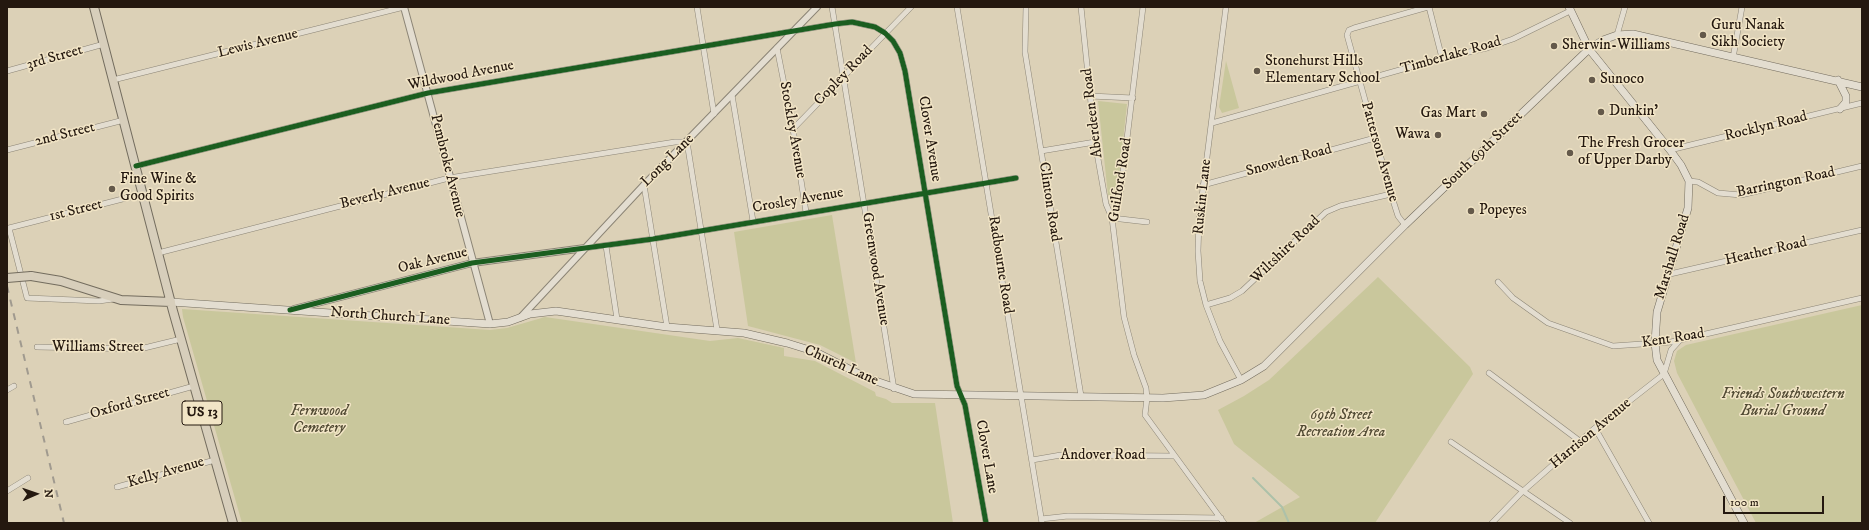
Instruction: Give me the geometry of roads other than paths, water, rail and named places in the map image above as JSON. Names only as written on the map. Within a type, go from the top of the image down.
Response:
[{"type":"main road","points":[[7,278],[31,276],[54,279],[116,298],[133,301],[171,302],[94,7]]},
{"type":"main road","name":"Marshall Road","points":[[1570,9],[1590,49],[1670,150],[1681,165],[1689,182],[1688,208],[1670,274],[1657,312],[1655,343],[1657,360],[1744,523]]},
{"type":"main road","name":"South 69th Street","points":[[1147,398],[1204,395],[1241,380],[1264,366],[1405,225],[1590,49],[1603,40],[1617,35],[1633,34],[1733,58],[1838,80],[1862,87]]},
{"type":"main road","points":[[1838,80],[1846,96],[1846,102],[1840,109]]},
{"type":"main road","name":"North Church Lane","points":[[171,302],[490,324]]},
{"type":"main road","name":"US 13","points":[[171,302],[233,523]]},
{"type":"main road","name":"Church Lane","points":[[490,324],[508,322],[539,312],[556,311],[667,327],[744,333],[816,352],[867,378],[894,389],[914,394],[1147,398]]},
{"type":"street","name":"Lewis Avenue","points":[[113,80],[404,7]]},
{"type":"street","name":"Pembroke Avenue","points":[[404,7],[428,93],[472,264],[490,324]]},
{"type":"street","points":[[696,7],[714,114]]},
{"type":"street","name":"Long Lane","points":[[520,317],[644,185],[688,142],[817,7]]},
{"type":"street","name":"Greenwood Avenue","points":[[832,7],[865,202],[894,389]]},
{"type":"street","name":"Copley Road","points":[[793,129],[911,7]]},
{"type":"street","name":"Radbourne Road","points":[[957,7],[1042,521]]},
{"type":"street","name":"Clinton Road","points":[[1026,7],[1026,52],[1081,396]]},
{"type":"street","name":"Aberdeen Road","points":[[1081,7],[1095,142],[1106,204],[1112,218]]},
{"type":"street","name":"Guilford Road","points":[[1143,7],[1120,196],[1112,218],[1124,317],[1134,355],[1146,388],[1147,398],[1145,415],[1224,523]]},
{"type":"street","name":"Ruskin Lane","points":[[1226,7],[1203,185],[1199,220],[1198,251],[1200,281],[1206,306],[1220,341],[1241,380]]},
{"type":"street","points":[[1428,7],[1442,58]]},
{"type":"street","name":"Patterson Avenue","points":[[1405,225],[1398,216],[1391,194],[1359,82],[1348,35],[1349,30],[1428,7]]},
{"type":"street","points":[[1617,35],[1625,7]]},
{"type":"street","points":[[1733,58],[1742,7]]},
{"type":"street","name":"Timberlake Road","points":[[1212,123],[1442,58],[1486,48],[1513,39],[1570,9]]},
{"type":"street","points":[[794,30],[835,24],[861,23],[875,27],[886,33]]},
{"type":"street","name":"Wildwood Avenue","points":[[136,166],[428,93],[794,30]]},
{"type":"street","name":"Clover Avenue","points":[[886,33],[900,53],[906,71],[957,386],[961,395]]},
{"type":"street","name":"3rd Street","points":[[7,71],[104,44]]},
{"type":"street","name":"Stockley Avenue","points":[[777,48],[793,129],[806,212]]},
{"type":"street","points":[[732,95],[753,221]]},
{"type":"street","points":[[1090,96],[1133,98]]},
{"type":"street","name":"Rocklyn Road","points":[[1670,150],[1862,103]]},
{"type":"street","name":"2nd Street","points":[[7,150],[124,120]]},
{"type":"street","name":"Snowden Road","points":[[1203,185],[1375,138]]},
{"type":"street","name":"Beverly Avenue","points":[[158,253],[449,178],[675,142],[688,142]]},
{"type":"street","points":[[688,142],[717,330]]},
{"type":"street","points":[[1041,151],[1095,142]]},
{"type":"street","name":"Barrington Road","points":[[1689,182],[1698,182],[1718,193],[1741,195],[1862,166]]},
{"type":"street","name":"Crosley Avenue","points":[[585,248],[653,239],[865,202],[1016,178]]},
{"type":"street","points":[[644,185],[667,327]]},
{"type":"street","name":"1st Street","points":[[116,298],[99,301],[27,298],[9,228],[142,194]]},
{"type":"street","name":"Wiltshire Road","points":[[1206,306],[1230,298],[1242,291],[1326,212],[1340,206],[1391,194]]},
{"type":"street","points":[[1112,218],[1147,222]]},
{"type":"street","name":"Heather Road","points":[[1670,274],[1862,230]]},
{"type":"street","points":[[606,246],[617,319]]},
{"type":"street","name":"Oak Avenue","points":[[290,310],[472,264],[585,248]]},
{"type":"street","name":"Kent Road","points":[[1498,282],[1514,298],[1548,323],[1613,346],[1681,340],[1862,298]]},
{"type":"street","name":"Williams Street","points":[[37,348],[140,349],[181,339]]},
{"type":"street","points":[[1664,374],[1671,350],[1681,340]]},
{"type":"street","points":[[1489,373],[1581,442]]},
{"type":"street","name":"Harrison Avenue","points":[[1492,523],[1522,492],[1581,442],[1595,428],[1664,374]]},
{"type":"street","points":[[7,390],[14,386]]},
{"type":"street","name":"Oxford Street","points":[[66,422],[194,386]]},
{"type":"street","name":"Clover Lane","points":[[961,395],[965,405],[986,523]]},
{"type":"street","points":[[1595,428],[1649,523]]},
{"type":"street","points":[[1451,442],[1522,492],[1570,523]]},
{"type":"street","name":"Andover Road","points":[[1032,460],[1062,455],[1174,456]]},
{"type":"street","name":"Kelly Avenue","points":[[117,487],[215,460]]},
{"type":"street","points":[[7,491],[28,478]]},
{"type":"street","points":[[1042,521],[1068,516],[1220,518]]},
{"type":"waterway","points":[[1253,478],[1282,507],[1289,523]]},
{"type":"railway","points":[[7,286],[64,523]]},
{"type":"place","name":"Guru Nanak Sikh Society","points":[[1703,35]]},
{"type":"place","name":"Sherwin-Williams","points":[[1554,46]]},
{"type":"place","name":"Stonehurst Hills Elementary School","points":[[1257,71]]},
{"type":"place","name":"Sunoco","points":[[1592,80]]},
{"type":"place","name":"Dunkin'","points":[[1601,112]]},
{"type":"place","name":"Gas Mart","points":[[1484,114]]},
{"type":"place","name":"Wawa","points":[[1438,135]]},
{"type":"place","name":"The Fresh Grocer of Upper Darby","points":[[1570,153]]},
{"type":"place","name":"Fine Wine & Good Spirits","points":[[112,189]]},
{"type":"place","name":"Popeyes","points":[[1471,211]]},
{"type":"park label","name":"Friends Southwestern Burial Ground","points":[[1783,404]]},
{"type":"park label","name":"Fernwood Cemetery","points":[[319,420]]},
{"type":"park label","name":"69th Street Recreation Area","points":[[1341,424]]}]
